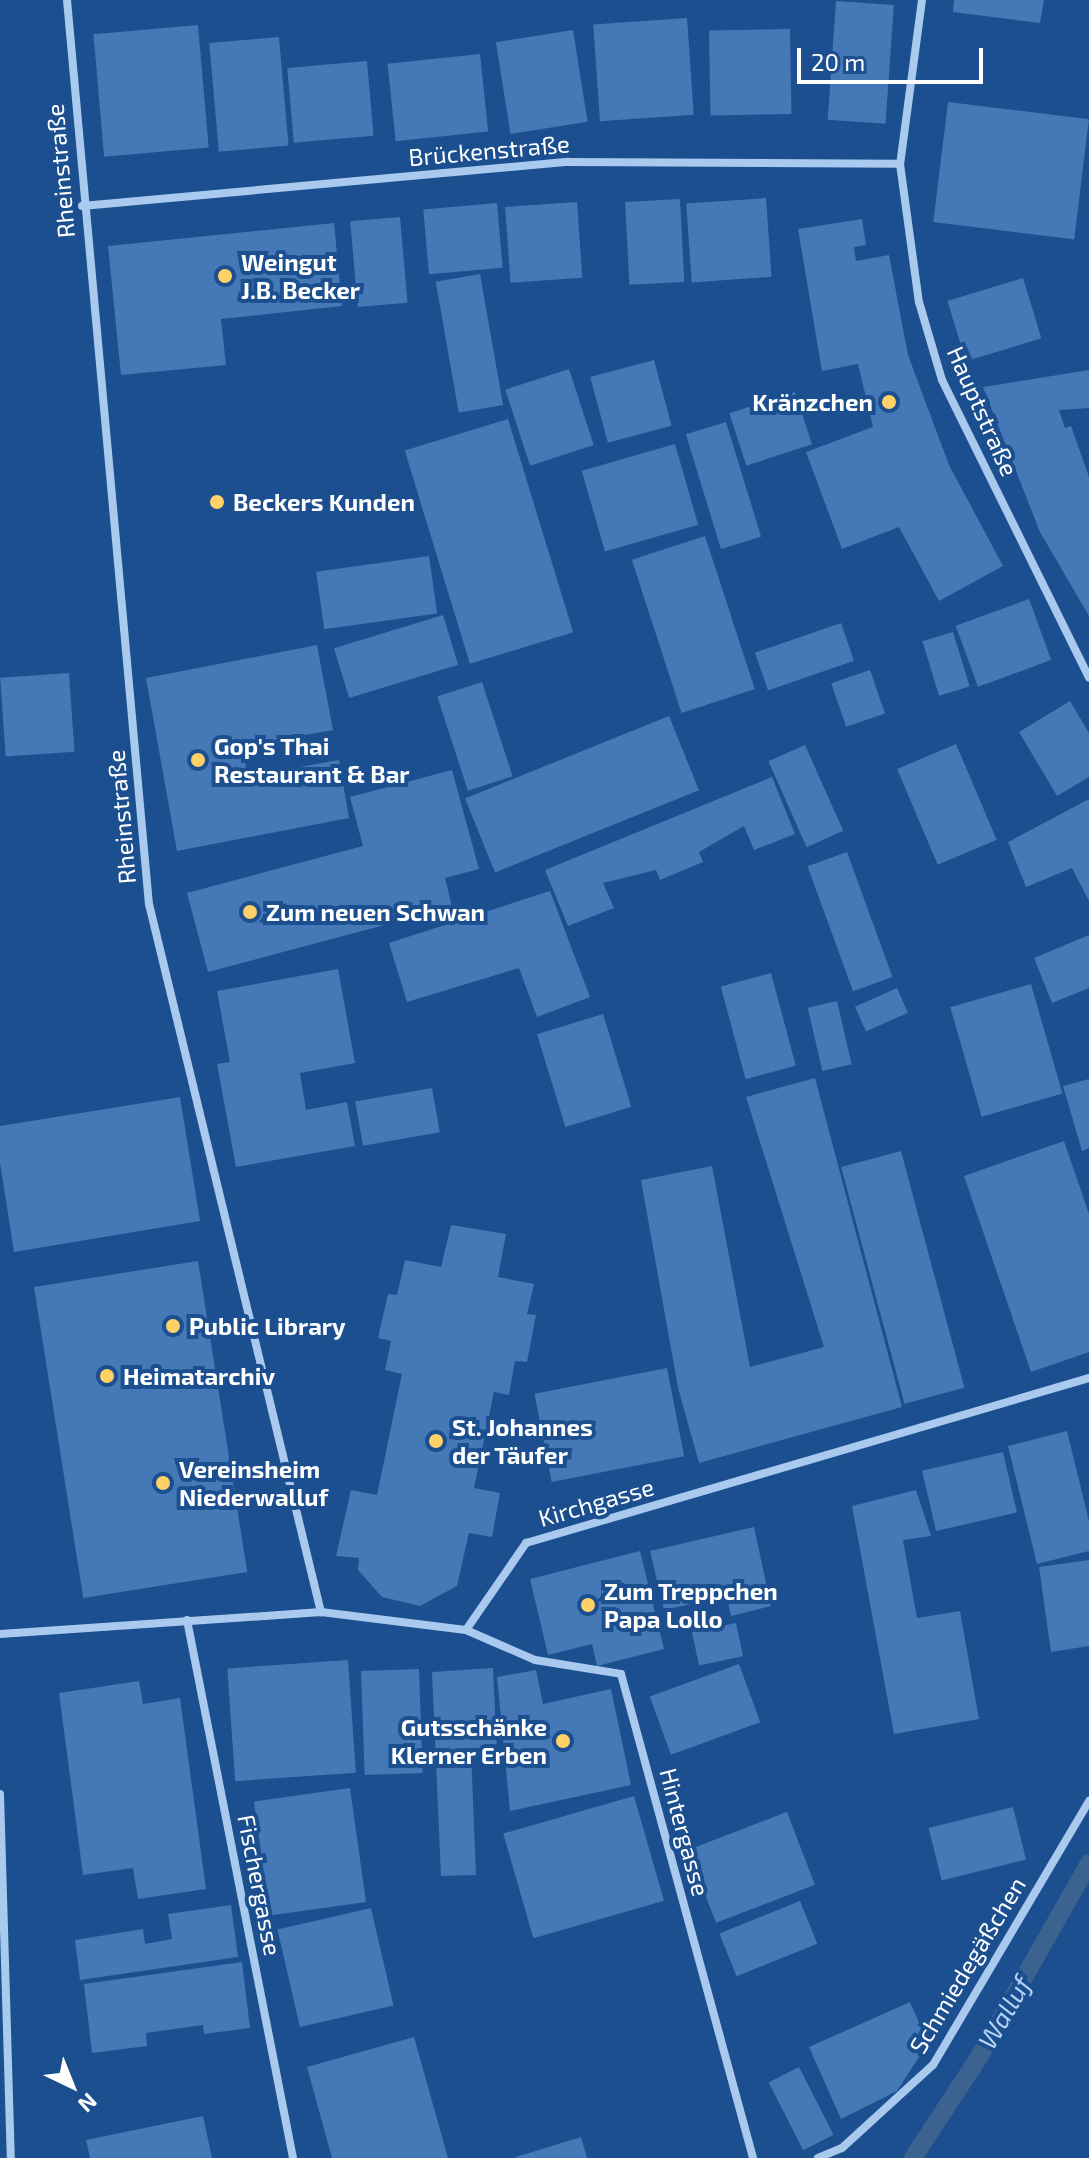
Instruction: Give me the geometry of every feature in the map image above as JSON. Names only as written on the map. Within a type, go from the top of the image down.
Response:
[{"type":"street","name":"Rheinstraße","points":[[67,0],[82,206],[149,904],[321,1612]]},
{"type":"street","name":"Hauptstraße","points":[[922,0],[900,164],[919,302],[942,380],[1089,678]]},
{"type":"street","name":"Brückenstraße","points":[[82,206],[568,162],[900,164]]},
{"type":"street","name":"Kirchgasse","points":[[466,1630],[526,1543],[1089,1378]]},
{"type":"street","points":[[0,1634],[321,1612],[466,1630]]},
{"type":"street","name":"Fischergasse","points":[[187,1620],[293,2158]]},
{"type":"street","name":"Hintergasse","points":[[466,1630],[535,1660],[621,1674],[753,2158]]},
{"type":"street","points":[[0,1794],[11,2158]]},
{"type":"street","name":"Schmiedegäßchen","points":[[818,2158],[842,2148],[933,2065],[1089,1801]]},
{"type":"building","points":[[954,0],[1044,0],[1040,23],[953,12]]},
{"type":"building","points":[[836,1],[894,5],[886,124],[828,120]]},
{"type":"building","points":[[687,18],[694,115],[600,121],[593,25]]},
{"type":"building","points":[[198,25],[209,148],[104,157],[93,34]]},
{"type":"building","points":[[790,29],[791,114],[710,115],[709,30]]},
{"type":"building","points":[[573,30],[588,122],[511,134],[496,42]]},
{"type":"building","points":[[279,37],[288,146],[219,152],[209,43]]},
{"type":"building","points":[[480,54],[488,132],[396,141],[388,64]]},
{"type":"building","points":[[367,61],[374,136],[294,143],[287,68]]},
{"type":"building","points":[[948,102],[1089,119],[1074,239],[933,222]]},
{"type":"building","points":[[766,198],[772,277],[692,282],[686,204]]},
{"type":"building","points":[[680,199],[684,282],[629,285],[625,202]]},
{"type":"building","points":[[577,202],[582,278],[510,283],[505,207]]},
{"type":"building","points":[[497,203],[503,268],[429,274],[423,209]]},
{"type":"building","points":[[400,217],[407,303],[358,307],[350,221]]},
{"type":"building","points":[[862,219],[866,245],[854,247],[856,261],[889,255],[908,355],[949,465],[1003,566],[939,601],[899,527],[842,549],[806,452],[873,427],[858,364],[822,371],[798,229]]},
{"type":"building","name":"Weingut J.B. Becker","points":[[334,223],[342,306],[221,319],[226,365],[121,375],[108,246]]},
{"type":"building","points":[[480,274],[503,405],[459,413],[436,282]]},
{"type":"building","points":[[1023,278],[1041,338],[966,361],[947,301]]},
{"type":"building","points":[[654,360],[672,426],[608,443],[590,377]]},
{"type":"building","points":[[569,369],[594,445],[530,466],[505,390]]},
{"type":"building","points":[[1089,370],[1089,408],[1059,410],[1065,428],[1071,426],[1089,477],[1089,616],[1040,532],[983,387]]},
{"type":"building","points":[[795,392],[812,444],[746,466],[729,413]]},
{"type":"building","points":[[508,419],[573,632],[470,664],[405,451]]},
{"type":"building","points":[[726,422],[761,537],[721,549],[686,434]]},
{"type":"building","points":[[675,444],[698,525],[605,551],[582,471]]},
{"type":"building","points":[[705,536],[755,689],[682,713],[632,560]]},
{"type":"building","points":[[429,556],[437,613],[324,629],[316,572]]},
{"type":"building","points":[[1029,599],[1051,660],[978,687],[956,626]]},
{"type":"building","points":[[443,615],[458,665],[349,698],[334,648]]},
{"type":"building","points":[[841,623],[854,661],[768,690],[755,653]]},
{"type":"building","points":[[953,632],[970,687],[939,696],[922,641]]},
{"type":"building","points":[[317,645],[333,730],[242,746],[248,776],[339,760],[349,818],[177,851],[146,678]]},
{"type":"building","points":[[870,670],[885,713],[846,727],[831,683]]},
{"type":"building","points":[[69,673],[75,752],[6,757],[0,678]]},
{"type":"building","points":[[482,682],[513,776],[468,791],[437,697]]},
{"type":"building","points":[[1070,701],[1089,733],[1089,777],[1057,796],[1019,732]]},
{"type":"building","points":[[669,716],[699,790],[495,873],[465,798]]},
{"type":"building","points":[[956,744],[997,840],[938,865],[897,769]]},
{"type":"building","points":[[805,745],[843,831],[807,847],[768,761]]},
{"type":"building","points":[[452,770],[479,869],[445,878],[452,907],[208,972],[187,893],[363,846],[350,797]]},
{"type":"building","points":[[772,777],[795,834],[754,850],[744,826],[699,852],[703,862],[660,880],[656,870],[603,883],[614,908],[568,926],[545,870]]},
{"type":"building","points":[[1089,799],[1089,901],[1072,868],[1026,887],[1008,842]]},
{"type":"building","points":[[847,852],[892,977],[853,991],[808,866]]},
{"type":"building","points":[[550,891],[590,997],[537,1017],[519,968],[407,1002],[389,943]]},
{"type":"building","points":[[1089,935],[1089,988],[1052,1003],[1034,958]]},
{"type":"building","points":[[338,969],[355,1063],[300,1073],[306,1110],[347,1102],[355,1146],[236,1167],[217,1064],[230,1062],[217,991]]},
{"type":"building","points":[[771,973],[796,1066],[746,1079],[721,986]]},
{"type":"building","points":[[1031,984],[1062,1094],[982,1117],[950,1007]]},
{"type":"building","points":[[897,988],[908,1013],[866,1031],[855,1007]]},
{"type":"building","points":[[837,1001],[852,1064],[822,1071],[808,1008]]},
{"type":"building","points":[[603,1014],[631,1107],[565,1127],[537,1034]]},
{"type":"building","points":[[815,1078],[902,1407],[699,1463],[678,1388],[641,1180],[712,1166],[750,1367],[824,1347],[746,1097]]},
{"type":"building","points":[[1089,1079],[1089,1148],[1082,1151],[1063,1086]]},
{"type":"building","points":[[432,1088],[440,1132],[363,1146],[355,1102]]},
{"type":"building","points":[[180,1097],[200,1221],[14,1252],[0,1163],[0,1126]]},
{"type":"building","points":[[1064,1141],[1089,1214],[1089,1352],[1031,1372],[964,1176]]},
{"type":"building","points":[[901,1151],[964,1388],[905,1404],[841,1167]]},
{"type":"building","name":"St. Johannes der Täufer","points":[[451,1225],[506,1234],[498,1277],[534,1284],[527,1314],[536,1315],[527,1362],[515,1361],[509,1395],[494,1392],[474,1488],[500,1493],[492,1537],[469,1533],[457,1586],[420,1606],[382,1597],[358,1570],[359,1558],[336,1556],[351,1490],[377,1495],[402,1374],[385,1370],[391,1341],[378,1338],[388,1294],[397,1295],[405,1260],[441,1267]]},
{"type":"building","points":[[198,1261],[247,1572],[83,1598],[34,1287]]},
{"type":"building","points":[[667,1368],[684,1456],[552,1482],[534,1394]]},
{"type":"building","points":[[1067,1431],[1089,1521],[1089,1551],[1037,1564],[1008,1446]]},
{"type":"building","points":[[1003,1452],[1017,1512],[936,1531],[922,1471]]},
{"type":"building","points":[[916,1490],[931,1536],[903,1540],[917,1618],[960,1611],[979,1719],[894,1734],[852,1506]]},
{"type":"building","points":[[754,1527],[771,1606],[731,1616],[727,1596],[664,1610],[650,1551]]},
{"type":"building","points":[[640,1551],[664,1649],[597,1666],[592,1644],[548,1655],[530,1579]]},
{"type":"building","points":[[1089,1560],[1089,1646],[1051,1652],[1039,1567]]},
{"type":"building","points":[[736,1623],[743,1656],[699,1666],[692,1632]]},
{"type":"building","points":[[348,1660],[356,1773],[235,1781],[227,1668]]},
{"type":"building","points":[[739,1664],[760,1722],[671,1755],[650,1696]]},
{"type":"building","points":[[493,1668],[497,1750],[471,1751],[476,1875],[441,1876],[432,1672]]},
{"type":"building","points":[[419,1669],[423,1773],[365,1775],[361,1671]]},
{"type":"building","points":[[536,1670],[543,1704],[611,1689],[631,1785],[510,1811],[497,1677]]},
{"type":"building","points":[[139,1681],[143,1704],[180,1698],[206,1889],[138,1899],[133,1868],[83,1875],[59,1693]]},
{"type":"building","points":[[350,1788],[366,1902],[270,1915],[254,1801]]},
{"type":"building","points":[[634,1796],[664,1901],[533,1938],[503,1833]]},
{"type":"building","points":[[1013,1807],[1026,1859],[942,1880],[929,1828]]},
{"type":"building","points":[[787,1812],[815,1885],[716,1923],[688,1850]]},
{"type":"building","points":[[800,1901],[817,1944],[737,1976],[719,1934]]},
{"type":"building","points":[[231,1905],[238,1957],[80,1980],[75,1940],[143,1929],[145,1944],[172,1939],[168,1914]]},
{"type":"building","points":[[371,1908],[393,2005],[300,2027],[277,1930]]},
{"type":"building","points":[[242,1962],[250,2028],[204,2034],[203,2025],[146,2033],[147,2046],[92,2053],[84,1984]]},
{"type":"building","points":[[910,2002],[928,2043],[897,2091],[841,2119],[809,2047]]},
{"type":"building","points":[[414,2037],[448,2158],[332,2158],[307,2067]]},
{"type":"building","points":[[799,2067],[834,2135],[803,2150],[769,2082]]},
{"type":"building","points":[[203,2116],[212,2158],[90,2158],[86,2140]]},
{"type":"building","points":[[581,2137],[587,2158],[516,2158],[516,2157]]},
{"type":"waterway","name":"Walluf","points":[[913,2158],[979,2057],[1089,1863]]},
{"type":"place","name":"Weingut J.B. Becker","points":[[225,276]]},
{"type":"place","name":"Kränzchen","points":[[889,402]]},
{"type":"place","name":"Beckers Kunden","points":[[217,502]]},
{"type":"place","name":"Gop's Thai Restaurant & Bar","points":[[198,760]]},
{"type":"place","name":"Zum neuen Schwan","points":[[250,912]]},
{"type":"place","name":"Public Library","points":[[173,1326]]},
{"type":"place","name":"Heimatarchiv","points":[[107,1376]]},
{"type":"place","name":"St. Johannes der Täufer","points":[[436,1441]]},
{"type":"place","name":"Vereinsheim Niederwalluf","points":[[163,1483]]},
{"type":"place","name":"Zum Treppchen Papa Lollo","points":[[588,1605]]},
{"type":"place","name":"Gutsschänke Klerner Erben","points":[[563,1741]]}]
